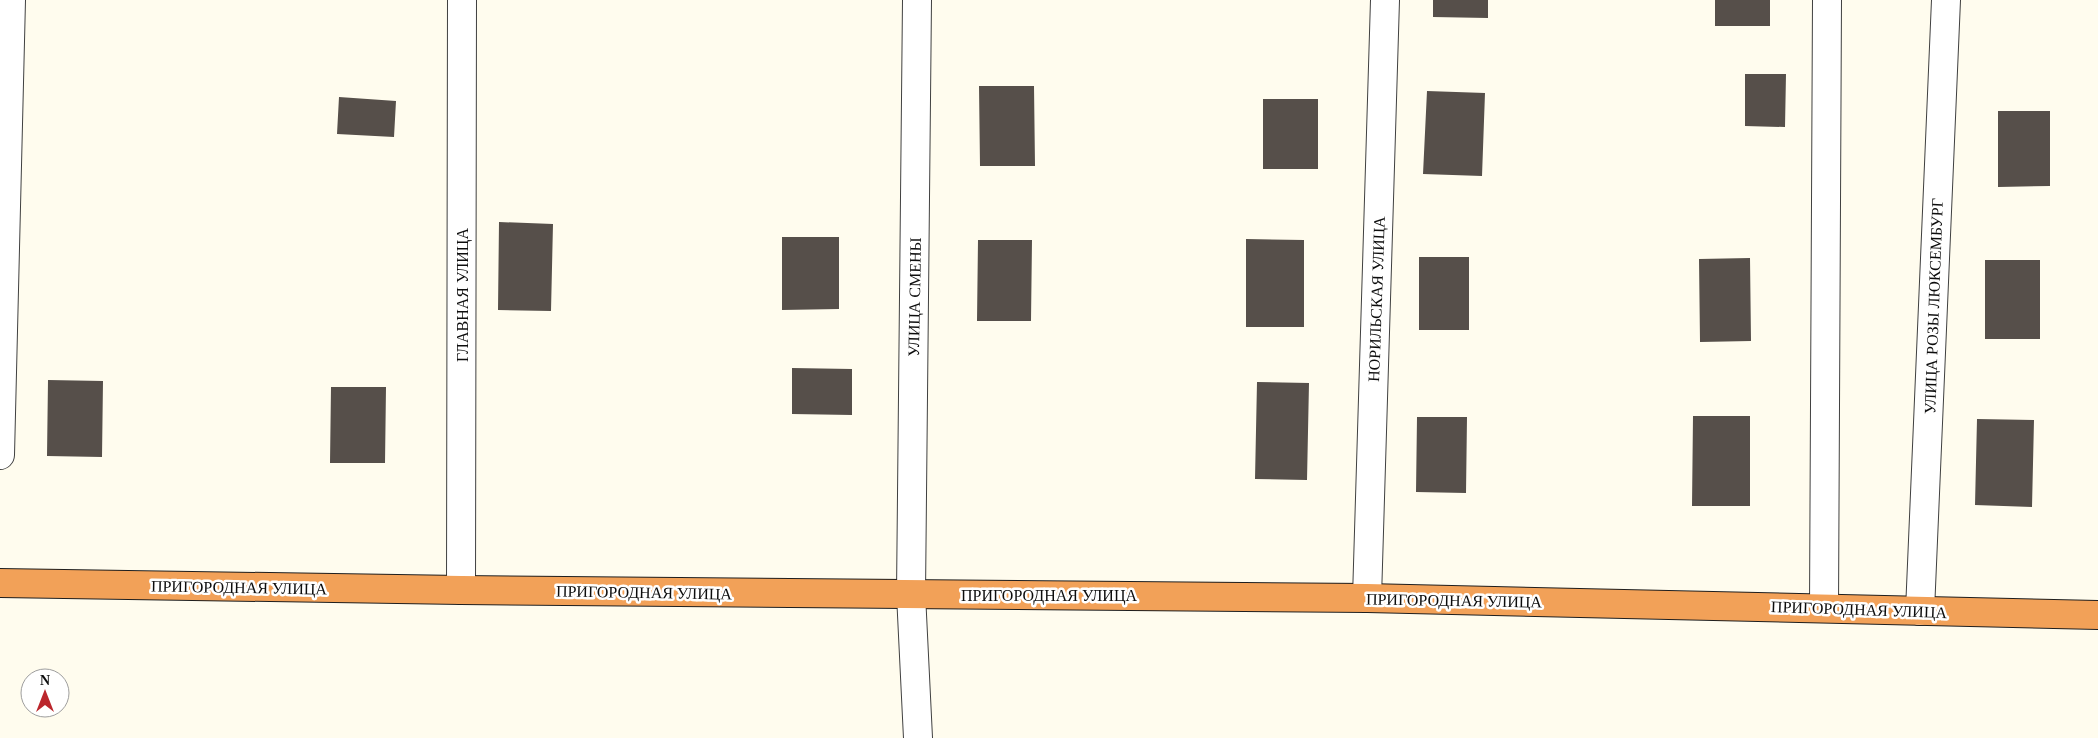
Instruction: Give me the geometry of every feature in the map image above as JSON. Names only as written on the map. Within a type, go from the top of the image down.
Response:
[{"type":"highway","name":"ПРИГОРОДНАЯ УЛИЦА","points":[[0,583],[462,590],[1367,598],[2098,615]]},
{"type":"street","points":[[0,455],[11,0]]},
{"type":"street","name":"ГЛАВНАЯ УЛИЦА","points":[[462,0],[462,590]]},
{"type":"street","name":"УЛИЦА СМЕНЫ","points":[[917,0],[911,594],[918,738]]},
{"type":"street","name":"НОРИЛЬСКАЯ УЛИЦА","points":[[1367,598],[1385,0]]},
{"type":"street","points":[[1824,608],[1827,0]]},
{"type":"street","name":"УЛИЦА РОЗЫ ЛЮКСЕМБУРГ","points":[[1920,611],[1946,0]]},
{"type":"building","points":[[1433,0],[1488,0],[1488,18],[1433,17]]},
{"type":"building","points":[[1715,0],[1770,0],[1770,26],[1715,26]]},
{"type":"building","points":[[1745,74],[1786,74],[1785,127],[1745,126]]},
{"type":"building","points":[[979,86],[1034,86],[1035,166],[980,166]]},
{"type":"building","points":[[1427,91],[1485,93],[1482,176],[1423,174]]},
{"type":"building","points":[[339,97],[396,101],[394,137],[337,134]]},
{"type":"building","points":[[1263,99],[1318,99],[1318,169],[1263,169]]},
{"type":"building","points":[[1998,111],[2050,111],[2050,186],[1998,187]]},
{"type":"building","points":[[499,222],[553,224],[551,311],[498,310]]},
{"type":"building","points":[[782,237],[839,237],[839,309],[782,310]]},
{"type":"building","points":[[1246,239],[1304,240],[1304,327],[1246,327]]},
{"type":"building","points":[[978,240],[1032,240],[1031,321],[977,321]]},
{"type":"building","points":[[1419,257],[1469,257],[1469,330],[1419,330]]},
{"type":"building","points":[[1750,258],[1751,341],[1700,342],[1699,259]]},
{"type":"building","points":[[1985,260],[2040,260],[2040,339],[1985,339]]},
{"type":"building","points":[[792,368],[852,369],[852,415],[792,414]]},
{"type":"building","points":[[48,380],[103,381],[102,457],[47,456]]},
{"type":"building","points":[[1257,382],[1309,383],[1307,480],[1255,479]]},
{"type":"building","points":[[331,387],[386,387],[385,463],[330,463]]},
{"type":"building","points":[[1693,416],[1750,416],[1750,506],[1692,506]]},
{"type":"building","points":[[1417,417],[1467,417],[1466,493],[1416,492]]},
{"type":"building","points":[[1977,419],[2034,420],[2032,507],[1975,505]]}]
